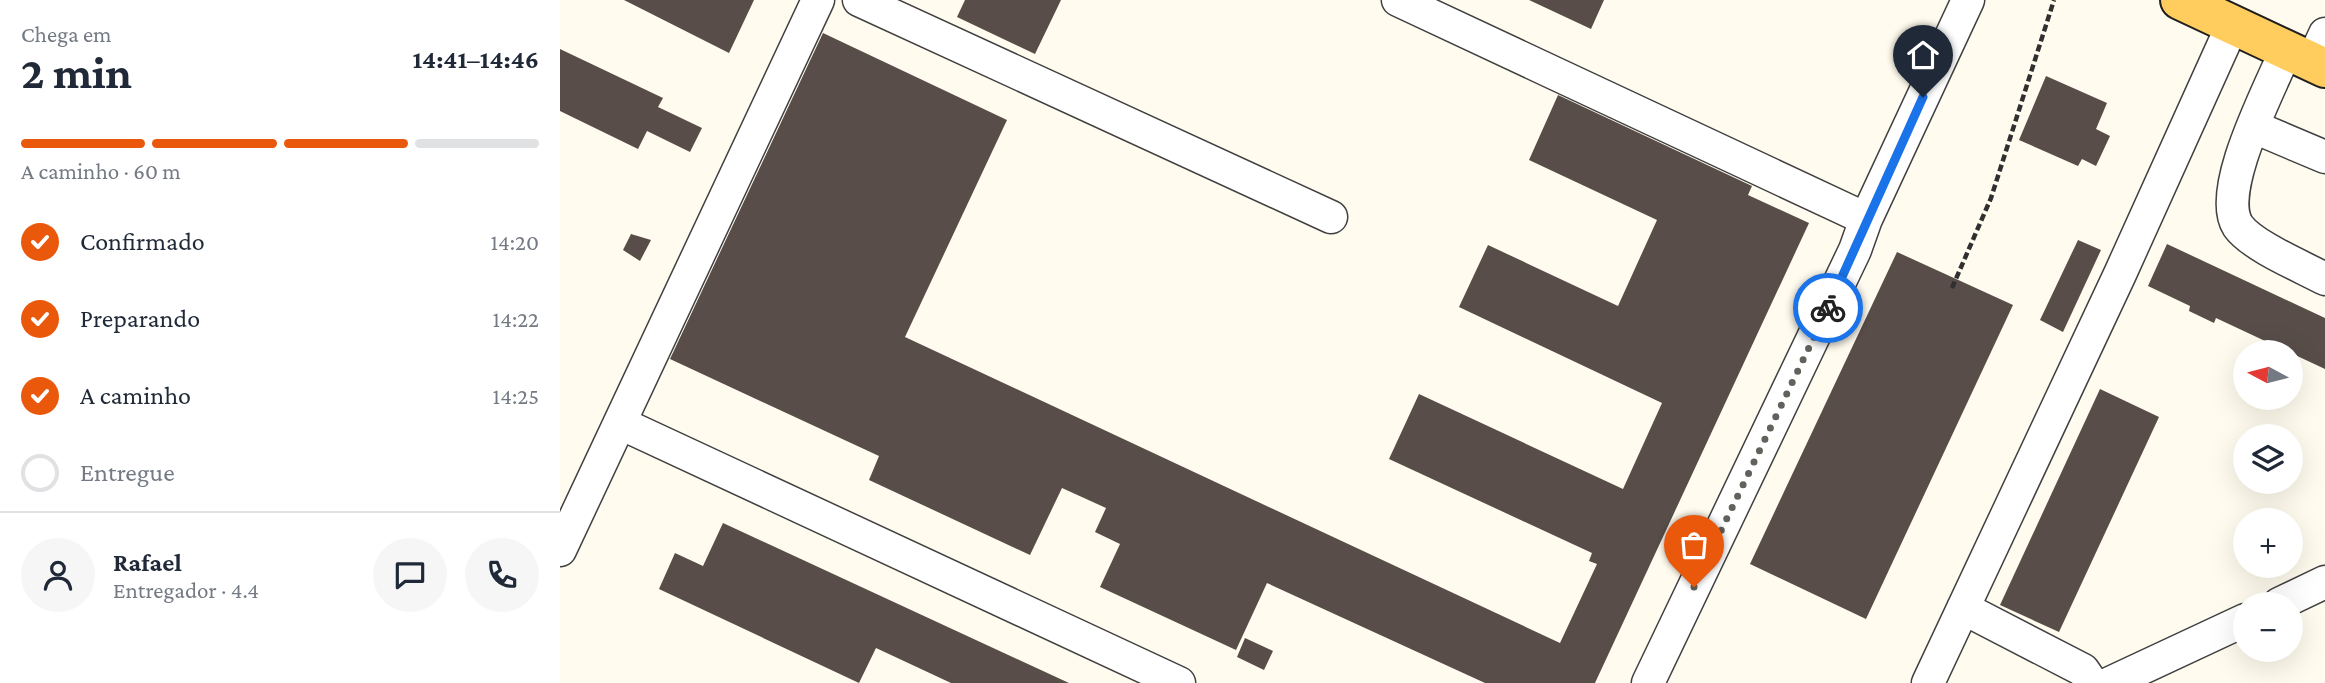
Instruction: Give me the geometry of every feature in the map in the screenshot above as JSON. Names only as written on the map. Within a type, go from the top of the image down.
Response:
[{"type":"main road","points":[[2180,0],[2232,26],[2312,54]]},
{"type":"street","points":[[560,550],[818,0]]},
{"type":"street","points":[[859,0],[1331,216]]},
{"type":"street","points":[[1398,0],[1866,219]]},
{"type":"street","points":[[1648,683],[1850,262],[1866,219],[1968,0]]},
{"type":"street","points":[[1928,683],[2120,274],[2232,26]]},
{"type":"street","points":[[2312,54],[2254,127],[2237,170],[2232,209],[2239,227],[2260,244],[2325,279]]},
{"type":"street","points":[[2254,127],[2325,158]]},
{"type":"street","points":[[620,423],[1180,683]]},
{"type":"street","points":[[2303,593],[2325,582]]},
{"type":"street","points":[[1963,608],[2082,670],[2092,683]]},
{"type":"street","points":[[2110,683],[2233,626]]},
{"type":"path","points":[[1952,288],[1991,198],[2054,0]]},
{"type":"building","points":[[624,0],[754,0],[729,53]]},
{"type":"building","points":[[965,0],[1061,0],[1035,54],[957,17]]},
{"type":"building","points":[[1529,0],[1604,0],[1591,29]]},
{"type":"building","points":[[823,33],[1007,120],[905,337],[1560,643],[1597,564],[1589,561],[1592,553],[1389,459],[1419,394],[1623,489],[1662,403],[1459,307],[1488,245],[1618,306],[1657,220],[1529,160],[1558,95],[1752,186],[1748,195],[1809,223],[1595,683],[1485,683],[1267,583],[1236,650],[1100,587],[1120,544],[1095,532],[1106,508],[1062,488],[1030,555],[869,480],[879,456],[670,359]]},
{"type":"building","points":[[560,49],[663,98],[658,107],[702,128],[690,152],[647,131],[638,149],[560,111]]},
{"type":"building","points":[[2046,76],[2107,103],[2096,129],[2110,136],[2096,166],[2082,159],[2078,166],[2019,140]]},
{"type":"building","points":[[631,234],[651,240],[640,261],[623,250]]},
{"type":"building","points":[[2078,240],[2101,250],[2063,332],[2040,320]]},
{"type":"building","points":[[2167,244],[2325,318],[2325,369],[2303,359],[2303,340],[2263,340],[2216,318],[2214,323],[2189,311],[2190,306],[2148,286]]},
{"type":"building","points":[[1897,252],[2013,305],[1866,619],[1750,564]]},
{"type":"building","points":[[2100,389],[2159,417],[2059,632],[2000,605]]},
{"type":"building","points":[[723,523],[1069,683],[951,683],[876,648],[859,683],[659,589],[675,553],[703,566]]},
{"type":"building","points":[[1245,638],[1273,651],[1264,670],[1237,657]]},
{"type":"way so far","points":[[1694,587],[1828,308]]},
{"type":"route","points":[[1828,308],[1923,97]]}]
